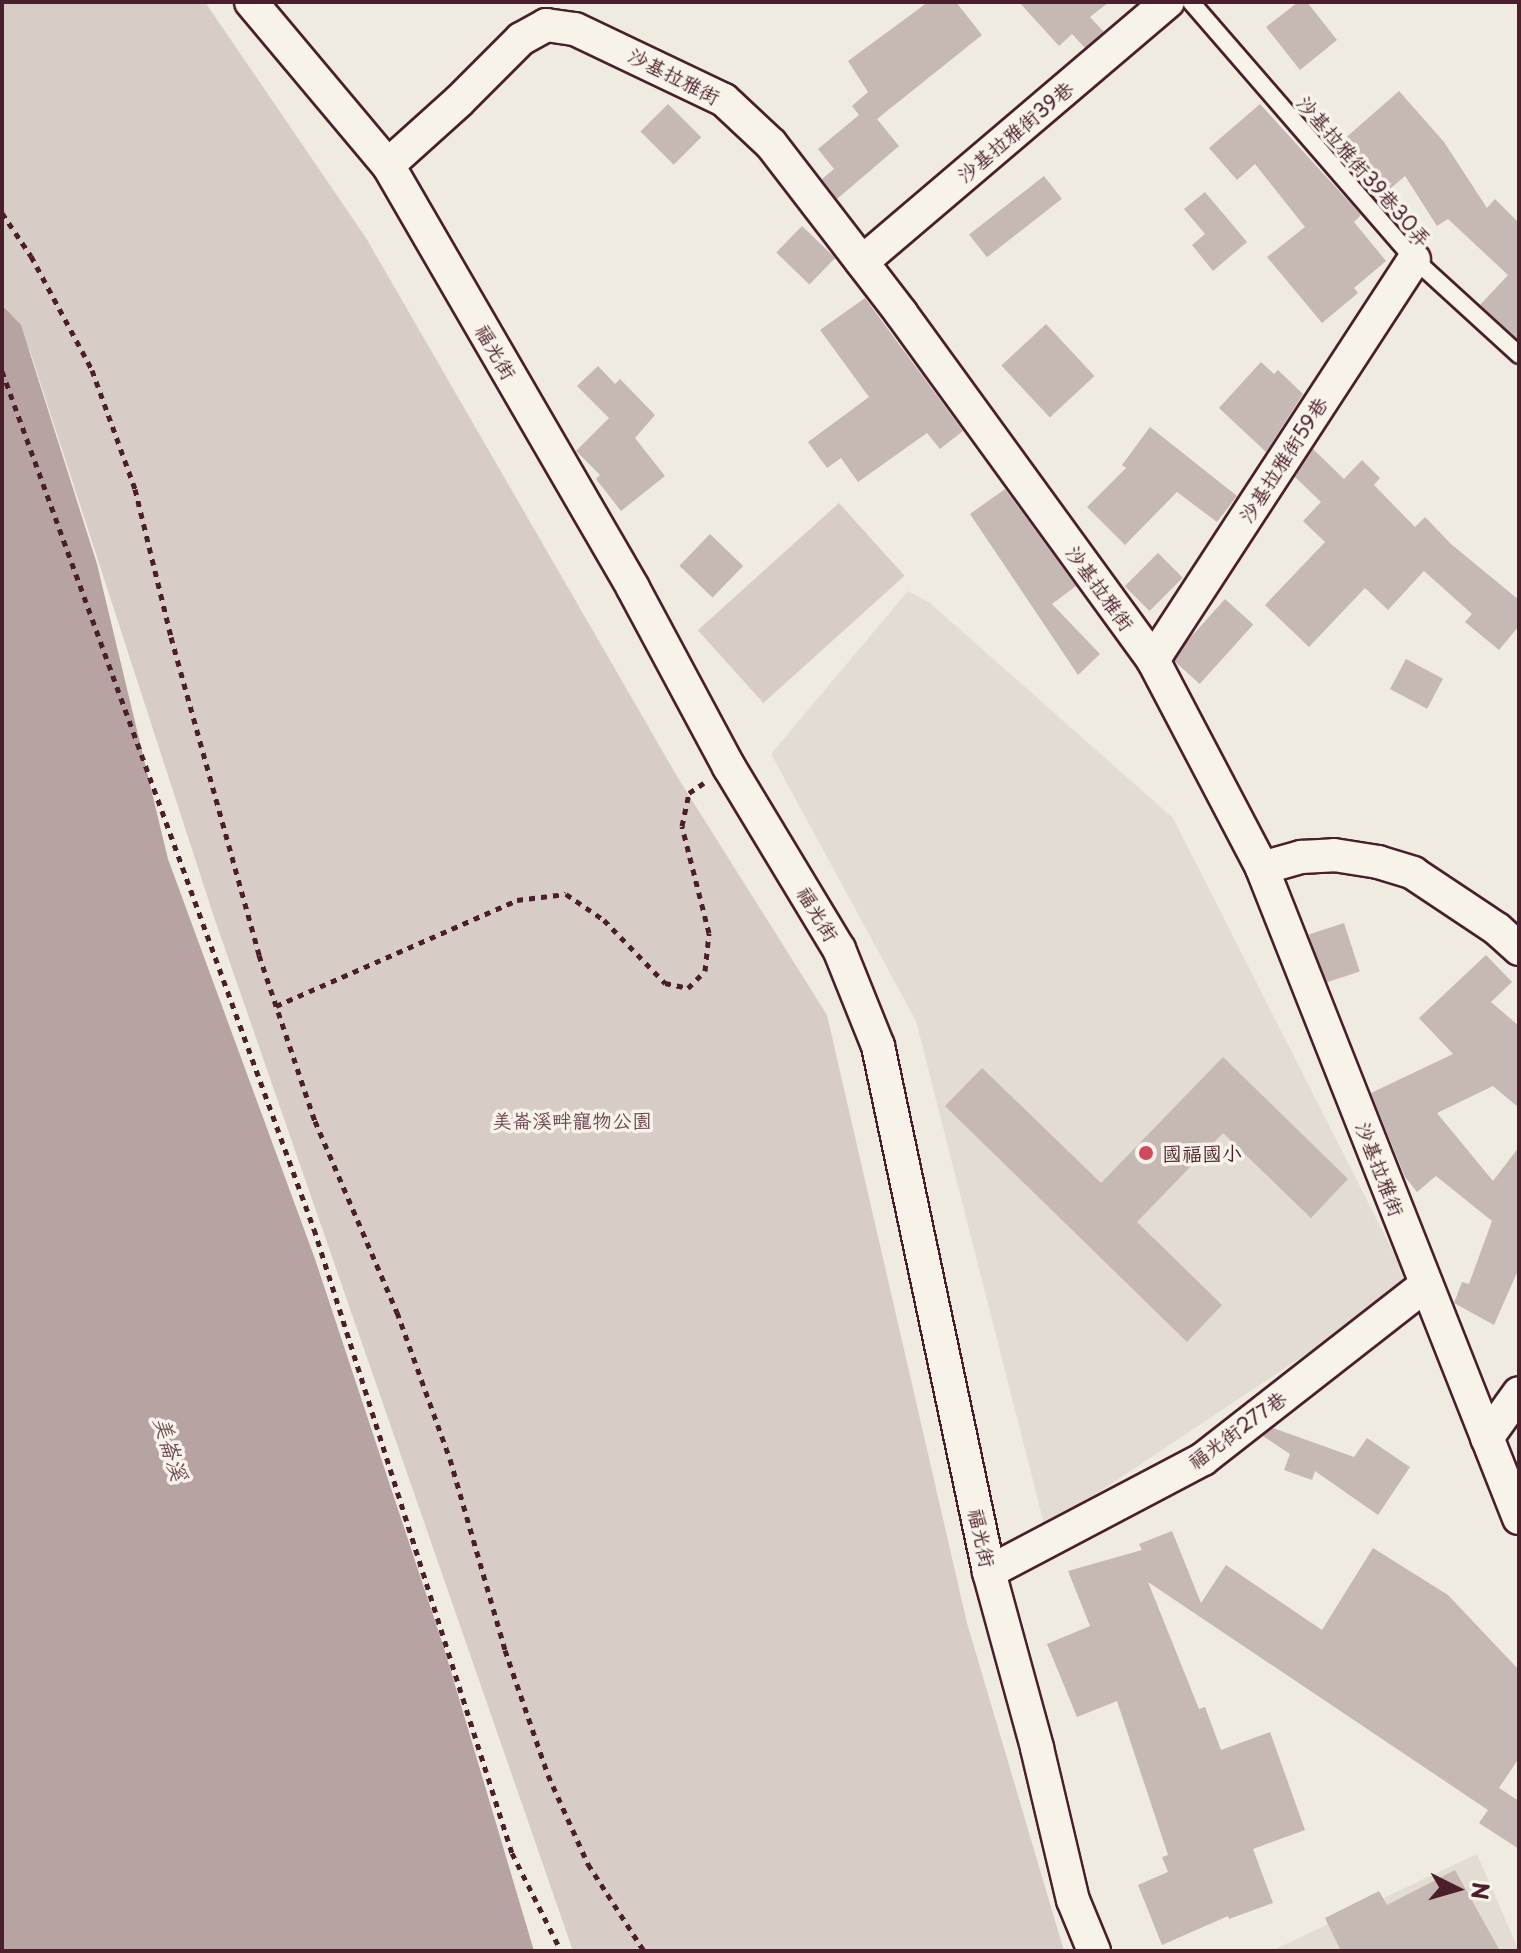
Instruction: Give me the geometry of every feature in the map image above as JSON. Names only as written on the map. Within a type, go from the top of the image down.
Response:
[{"type":"street","name":"福光街","points":[[251,2],[388,165],[633,588],[729,767],[839,949],[878,1046],[989,1572],[1037,1748],[1073,1900],[1094,1951]]},
{"type":"street","name":"沙基拉雅街39巷","points":[[862,262],[1168,2]]},
{"type":"street","name":"沙基拉雅街","points":[[388,165],[521,39],[546,25],[575,29],[724,100],[771,144],[862,262],[1153,660],[1262,868],[1519,1518]]},
{"type":"street","name":"沙基拉雅街59巷","points":[[1153,660],[1414,259]]},
{"type":"street","points":[[1262,868],[1301,857],[1334,855],[1402,869],[1473,913],[1519,949]]},
{"type":"street","name":"福光街277巷","points":[[989,1572],[1203,1459],[1426,1285]]},
{"type":"street","points":[[1487,1438],[1519,1393]]},
{"type":"lane","name":"沙基拉雅街39巷30弄","points":[[1191,2],[1414,259],[1519,355]]},
{"type":"path","points":[[2,213],[31,256],[92,370],[135,489],[171,637],[276,1006],[315,1121],[397,1312],[450,1459],[505,1650],[548,1775],[588,1864],[644,1951]]},
{"type":"path","points":[[2,371],[314,1229],[512,1853],[561,1951]]},
{"type":"path","points":[[276,1006],[517,900],[566,894],[604,920],[665,983],[688,988],[705,971],[709,933],[682,826],[689,793],[729,767]]},
{"type":"shaded area","name":"國福國小","points":[[908,591],[930,603],[1173,818],[1410,1285],[1045,1528],[916,1021],[771,754]]},
{"type":"shaded area","points":[[1477,1854],[1519,1951],[1271,1951]]},
{"type":"green space","name":"美崙溪畔寵物公園","points":[[2,2],[205,2],[366,238],[678,778],[827,1015],[967,1623],[1064,1951],[573,1951],[214,917],[30,351],[2,302]]},
{"type":"green space","points":[[839,503],[905,576],[763,703],[698,630]]},
{"type":"water","name":"美崙溪","points":[[2,305],[21,325],[97,564],[168,859],[315,1259],[444,1648],[534,1951],[2,1951]]},
{"type":"building","points":[[928,2],[956,2],[982,35],[877,119],[899,146],[837,199],[822,179],[834,169],[818,149],[859,115],[852,106],[868,92],[848,61]]},
{"type":"building","points":[[1019,2],[1109,2],[1090,17],[1104,32],[1085,48],[1072,34],[1059,46]]},
{"type":"building","points":[[1298,2],[1307,2],[1337,40],[1300,70],[1266,27]]},
{"type":"building","points":[[1399,91],[1444,142],[1487,208],[1495,199],[1519,223],[1519,340],[1480,305],[1508,275],[1448,219],[1437,226],[1405,176],[1377,200],[1333,149]]},
{"type":"building","points":[[668,104],[701,137],[674,165],[640,132]]},
{"type":"building","points":[[1260,104],[1361,215],[1354,222],[1386,261],[1354,288],[1358,293],[1322,323],[1267,257],[1305,227],[1255,164],[1237,180],[1209,148]]},
{"type":"building","points":[[1044,176],[1062,199],[987,257],[969,234]]},
{"type":"building","points":[[1205,192],[1247,242],[1213,271],[1192,245],[1205,234],[1184,209]]},
{"type":"building","points":[[802,226],[835,258],[809,285],[776,253]]},
{"type":"building","points":[[865,298],[963,431],[940,449],[927,433],[858,482],[841,458],[827,468],[808,442],[869,397],[820,330]]},
{"type":"building","points":[[1046,324],[1094,376],[1050,418],[1001,366]]},
{"type":"building","points":[[1261,362],[1274,374],[1278,370],[1303,394],[1266,452],[1219,408]]},
{"type":"building","points":[[598,366],[615,384],[620,379],[655,415],[635,438],[665,476],[621,511],[596,479],[600,475],[576,451],[609,418],[577,386]]},
{"type":"building","points":[[1150,427],[1237,496],[1217,522],[1177,492],[1125,545],[1087,507],[1126,468],[1122,465]]},
{"type":"building","points":[[1313,449],[1344,479],[1362,460],[1380,478],[1374,485],[1415,527],[1425,517],[1451,544],[1519,600],[1519,626],[1499,650],[1465,622],[1472,614],[1424,571],[1388,610],[1365,588],[1309,647],[1265,605],[1325,542],[1303,521],[1321,502],[1295,477]]},
{"type":"building","points":[[1005,489],[1076,586],[1052,604],[1100,654],[1078,675],[970,514]]},
{"type":"building","points":[[710,534],[743,566],[713,598],[679,566]]},
{"type":"building","points":[[1158,553],[1183,578],[1150,611],[1125,586]]},
{"type":"building","points":[[1225,599],[1253,624],[1200,684],[1171,658]]},
{"type":"building","points":[[1406,659],[1443,679],[1427,709],[1390,689]]},
{"type":"building","points":[[1344,923],[1360,972],[1325,983],[1309,934]]},
{"type":"building","points":[[1486,955],[1512,982],[1491,1002],[1519,1026],[1519,1108],[1493,1086],[1437,1113],[1493,1181],[1519,1147],[1519,1268],[1494,1325],[1454,1303],[1462,1282],[1469,1284],[1492,1221],[1436,1176],[1417,1192],[1405,1177],[1371,1093],[1453,1054],[1419,1018]]},
{"type":"building","points":[[1223,1057],[1348,1179],[1311,1218],[1223,1133],[1137,1222],[1222,1305],[1187,1342],[945,1106],[982,1068],[1101,1183]]},
{"type":"building","points":[[1273,1428],[1354,1457],[1367,1438],[1410,1467],[1378,1515],[1315,1471],[1312,1480],[1284,1470],[1290,1454],[1263,1436]]},
{"type":"building","points":[[1172,1531],[1201,1603],[1226,1565],[1322,1630],[1373,1548],[1448,1595],[1519,1670],[1519,1758],[1499,1788],[1519,1801],[1519,1849],[1479,1823],[1488,1810],[1148,1582],[1199,1709],[1205,1707],[1221,1750],[1270,1732],[1305,1830],[1253,1849],[1273,1903],[1229,1919],[1228,1916],[1162,1945],[1138,1885],[1168,1872],[1162,1857],[1168,1855],[1117,1701],[1077,1717],[1047,1644],[1090,1626],[1068,1571],[1142,1550],[1139,1544]]},
{"type":"building","points":[[1455,1870],[1500,1951],[1341,1951],[1325,1918],[1379,1891],[1387,1905]]},
{"type":"place","name":"國福國小","points":[[1146,1153]]}]
